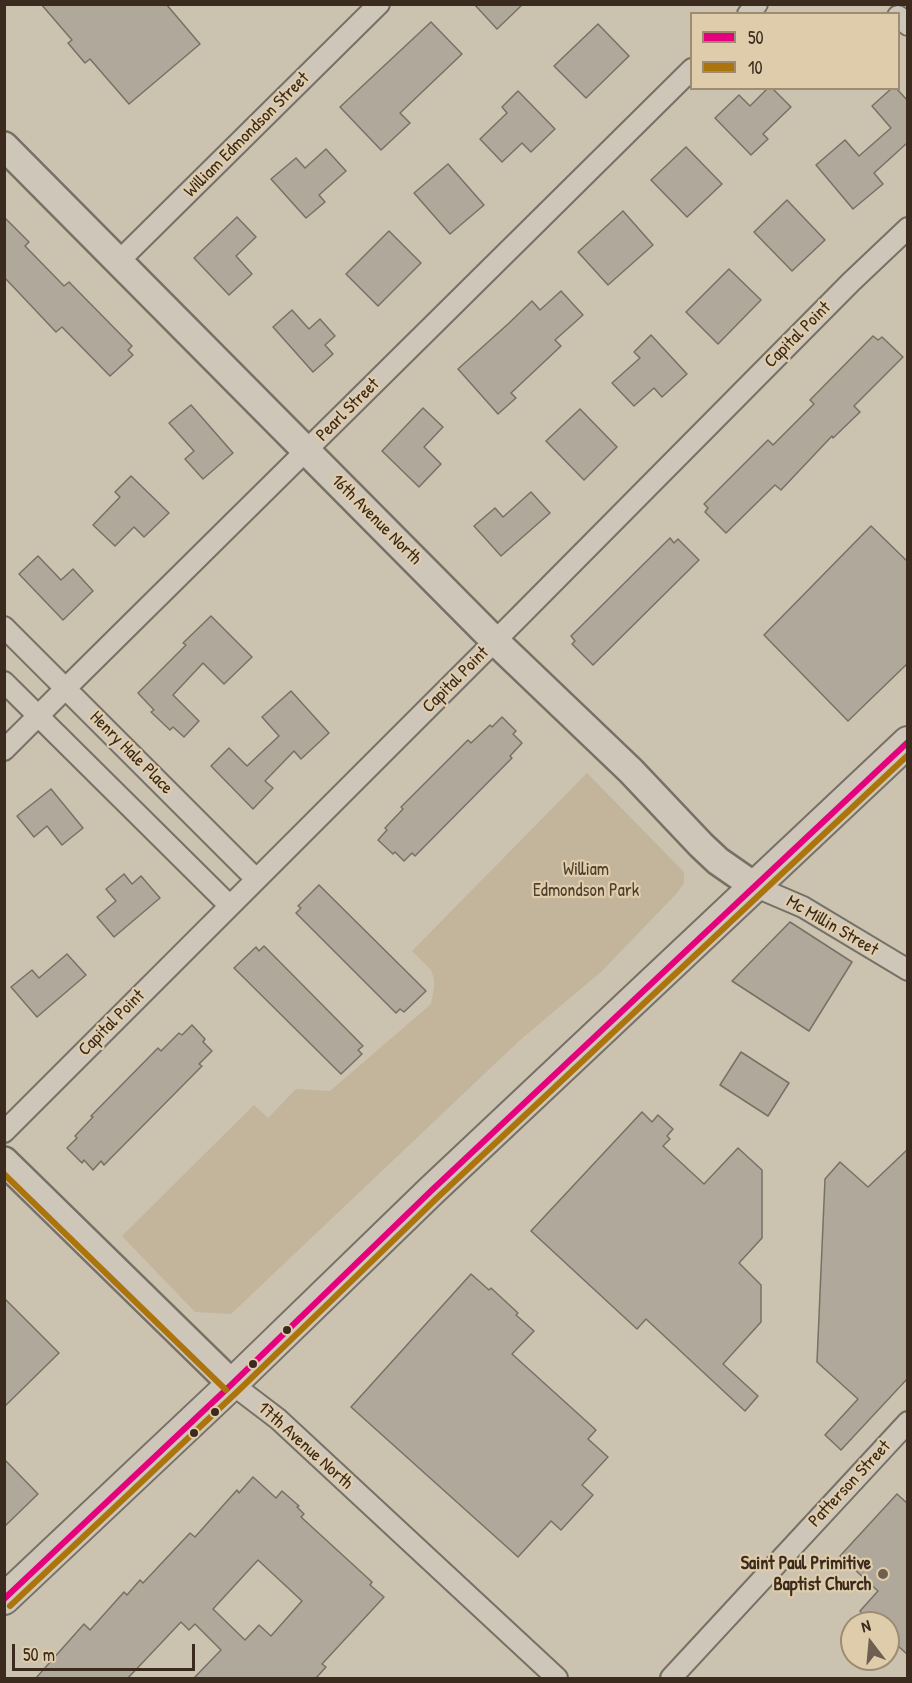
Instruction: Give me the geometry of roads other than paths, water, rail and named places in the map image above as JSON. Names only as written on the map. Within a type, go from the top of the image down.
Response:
[{"type":"main road","points":[[4,1599],[232,1384],[431,1191],[908,742]]},
{"type":"street","name":"William Edmondson Street","points":[[119,261],[376,6]]},
{"type":"street","name":"Pearl Street","points":[[4,750],[690,71]]},
{"type":"street","name":"16th Avenue North","points":[[4,146],[495,641],[608,749],[718,861],[754,886]]},
{"type":"street","name":"Capital Point","points":[[4,1132],[834,299],[908,228]]},
{"type":"street","name":"Henry Hale Place","points":[[4,627],[256,879]]},
{"type":"street","points":[[4,682],[230,906]]},
{"type":"street","name":"Mc Millin Street","points":[[754,886],[803,907],[908,970]]},
{"type":"street","name":"17th Avenue North","points":[[4,1161],[232,1384],[278,1419],[557,1678]]},
{"type":"street","name":"Patterson Street","points":[[671,1678],[908,1422]]},
{"type":"place","name":"Saint Paul Primitive Baptist Church","points":[[883,1574]]},
{"type":"park label","name":"William Edmondson Park","points":[[586,880]]}]
